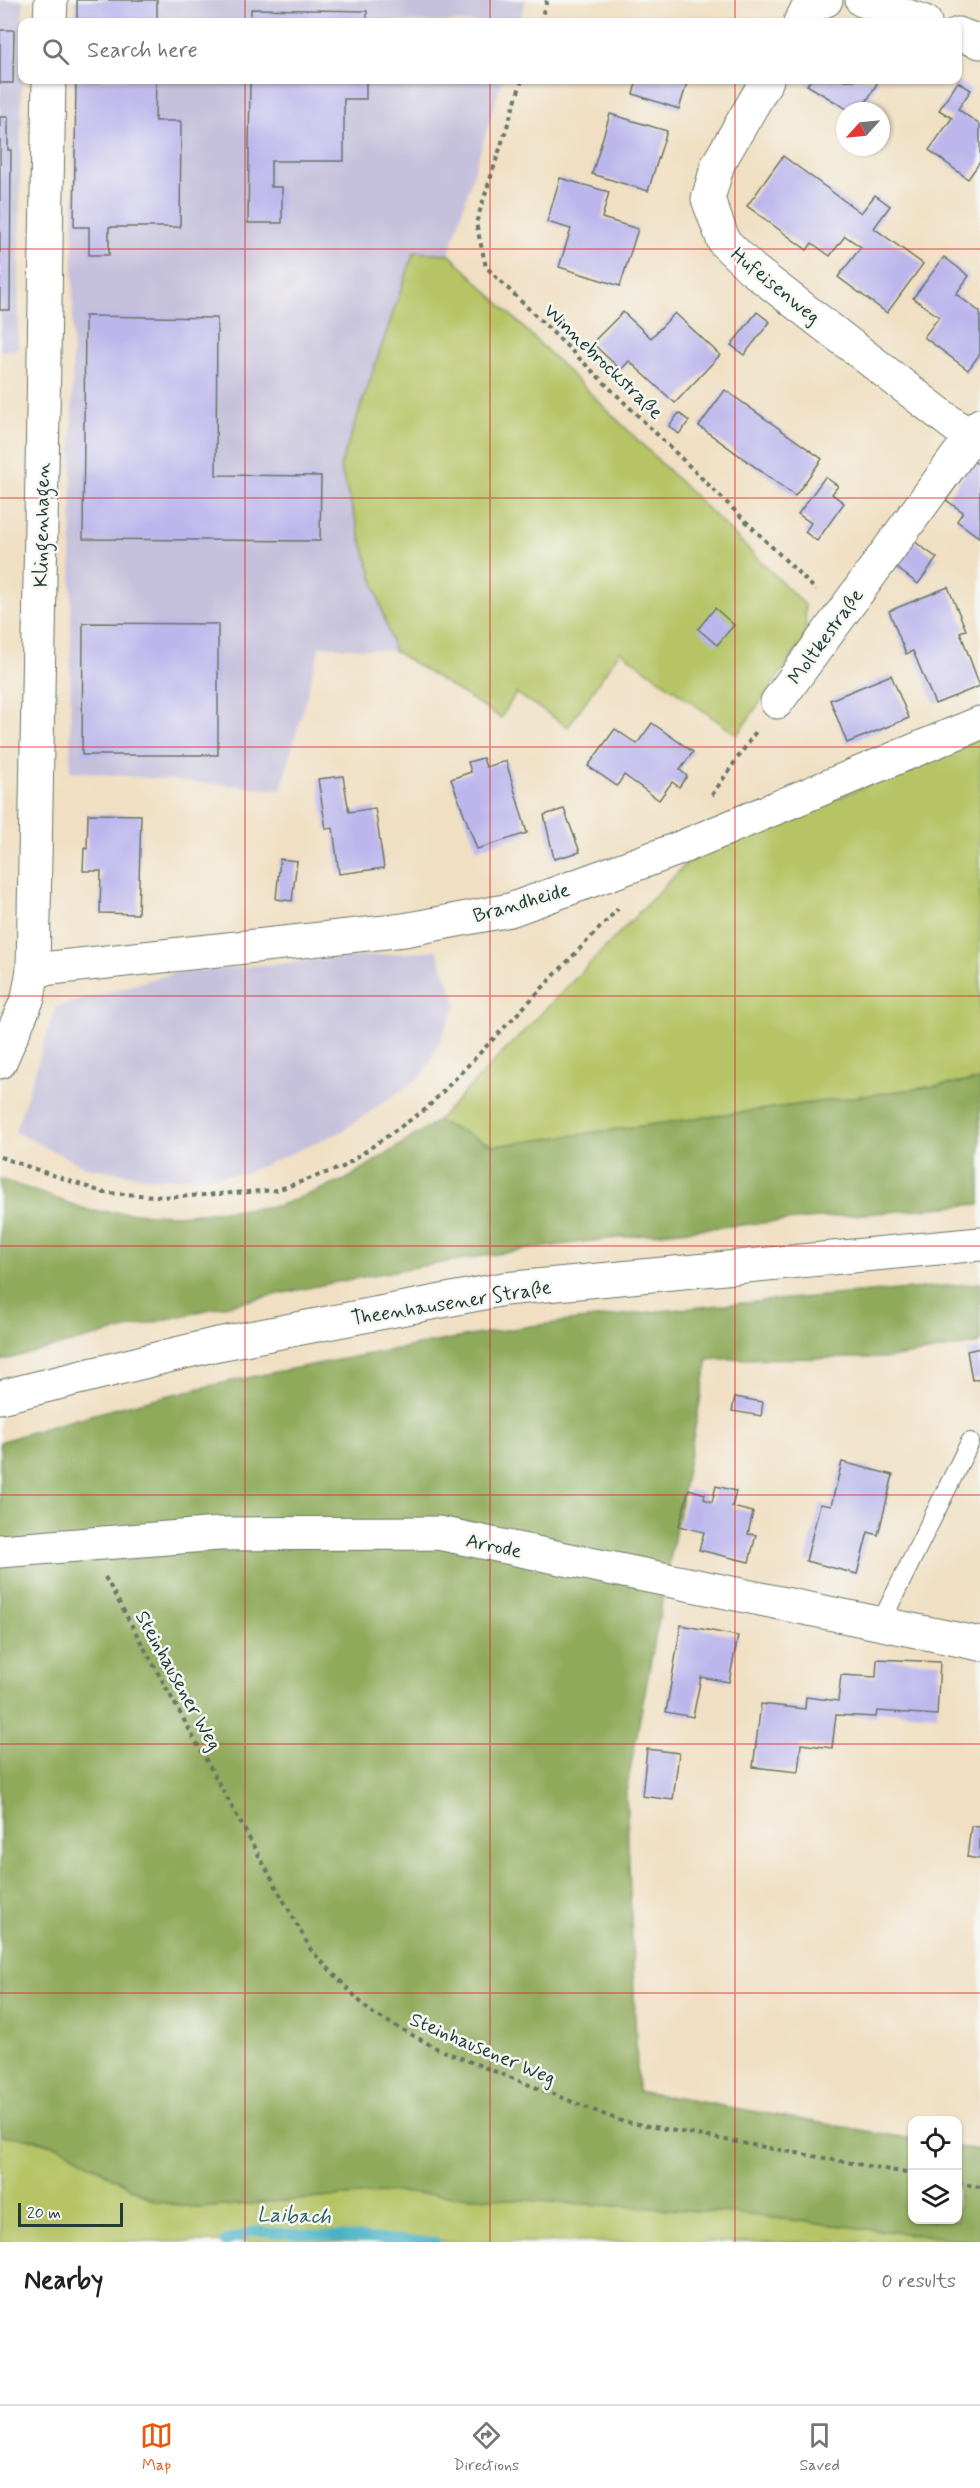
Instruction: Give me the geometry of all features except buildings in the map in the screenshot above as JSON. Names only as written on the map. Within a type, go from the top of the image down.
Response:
[{"type":"street","points":[[50,18],[51,0]]},
{"type":"street","points":[[802,18],[809,7],[826,0]]},
{"type":"street","points":[[862,0],[914,18]]},
{"type":"street","points":[[962,36],[980,42]]},
{"type":"street","name":"Klingenhagen","points":[[33,970],[49,84]]},
{"type":"street","name":"Hufeisenweg","points":[[765,84],[718,164],[708,199],[724,242],[752,269],[975,432]]},
{"type":"street","name":"Moltkestraße","points":[[777,702],[975,432]]},
{"type":"street","name":"Brandheide","points":[[33,970],[404,930],[510,910],[675,850],[980,723]]},
{"type":"street","points":[[0,1062],[28,998],[33,970]]},
{"type":"street","name":"Theenhausener Straße","points":[[0,1397],[213,1345],[504,1289],[980,1244]]},
{"type":"street","name":"Arrode","points":[[0,1551],[219,1534],[438,1533],[879,1626],[980,1644]]},
{"type":"lane","points":[[879,1626],[970,1442]]},
{"type":"path","points":[[541,18],[547,0]]},
{"type":"path","name":"Winnebrockstraße","points":[[521,84],[476,223],[486,267],[840,614]]},
{"type":"path","name":"Moltkestraße","points":[[707,803],[777,702]]},
{"type":"path","points":[[0,1157],[105,1193],[175,1197],[277,1190],[343,1167],[426,1109],[625,902]]},
{"type":"path","name":"Steinhausener Weg","points":[[87,1544],[311,1950],[370,2012],[438,2049],[621,2121],[908,2173]]},
{"type":"path","points":[[962,2184],[980,2187]]},
{"type":"shaded area","points":[[0,0],[23,0],[23,18],[18,18],[18,84],[22,84],[18,349],[0,351]]},
{"type":"shaded area","points":[[75,0],[526,0],[521,18],[75,18]]},
{"type":"shaded area","points":[[74,84],[501,84],[449,254],[414,252],[340,466],[394,651],[320,646],[281,790],[70,771]]},
{"type":"shaded area","points":[[437,950],[457,1005],[423,1075],[341,1132],[243,1174],[157,1179],[85,1167],[15,1132],[56,1007],[174,973]]},
{"type":"green space","points":[[414,252],[449,254],[805,605],[806,637],[737,735],[620,651],[568,727],[516,693],[501,718],[394,651],[340,467]]},
{"type":"green space","points":[[980,737],[980,1080],[494,1146],[437,1121],[688,862]]},
{"type":"green space","points":[[980,1080],[980,1204],[653,1234],[458,1260],[228,1305],[0,1361],[0,1179],[91,1211],[177,1215],[278,1206],[347,1179],[437,1121],[494,1146]]},
{"type":"green space","points":[[980,1283],[980,1343],[890,1358],[708,1359],[626,1792],[638,2091],[908,2138],[908,2224],[962,2224],[962,2148],[980,2150],[980,2242],[733,2213],[395,2192],[198,2208],[154,2201],[63,2148],[35,2139],[0,2135],[0,1442],[139,1402],[281,1371],[438,1341],[532,1326],[700,1307]]},
{"type":"green space","points":[[12,2134],[63,2148],[154,2201],[198,2208],[395,2192],[733,2213],[978,2242],[0,2242],[0,2135]]},
{"type":"waterway","name":"Laibach","points":[[225,2242],[253,2231],[435,2242]]}]
